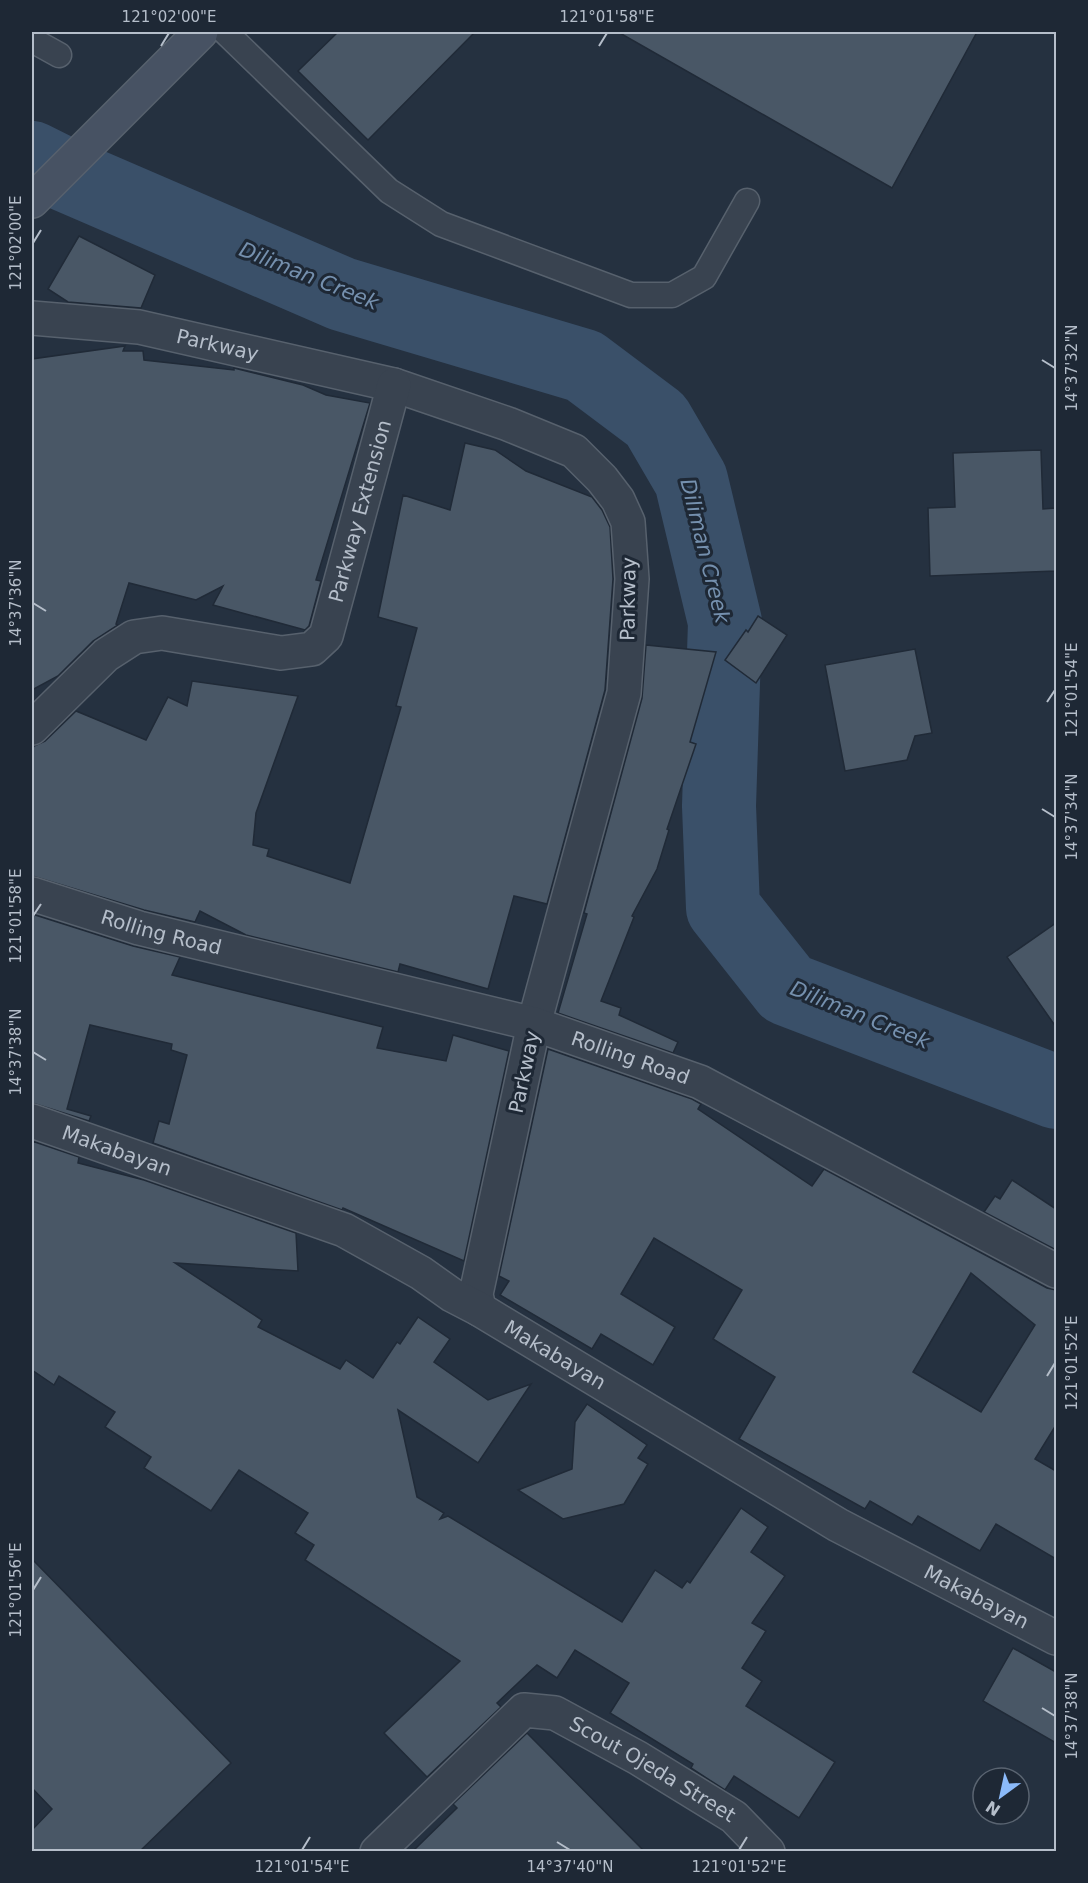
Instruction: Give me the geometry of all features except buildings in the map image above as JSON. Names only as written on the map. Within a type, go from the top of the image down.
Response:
[{"type":"main road","points":[[32,201],[123,111],[193,34]]},
{"type":"street","name":"Parkway","points":[[32,318],[139,327],[394,385],[508,424],[574,451],[602,479],[618,500],[628,522],[632,579],[624,693],[534,1024],[476,1294],[479,1309]]},
{"type":"street","name":"Parkway Extension","points":[[32,728],[106,656],[134,637],[162,633],[281,653],[312,649],[326,636],[394,385]]},
{"type":"street","name":"Rolling Road","points":[[32,894],[139,928],[534,1024],[700,1082],[1056,1271]]},
{"type":"street","name":"Makabayan","points":[[32,1121],[344,1230],[421,1273],[452,1295],[838,1525],[1056,1638]]},
{"type":"street","name":"Scout Ojeda Street","points":[[377,1851],[524,1710],[555,1713],[638,1758],[734,1817],[768,1851]]},
{"type":"lane","points":[[225,32],[389,191],[441,225],[631,295],[672,295],[704,277],[747,201]]},
{"type":"lane","points":[[32,40],[59,55]]},
{"type":"waterway","name":"Diliman Creek","points":[[32,158],[342,294],[584,366],[656,420],[691,480],[725,622],[719,806],[723,908],[787,989],[1056,1092]]}]
